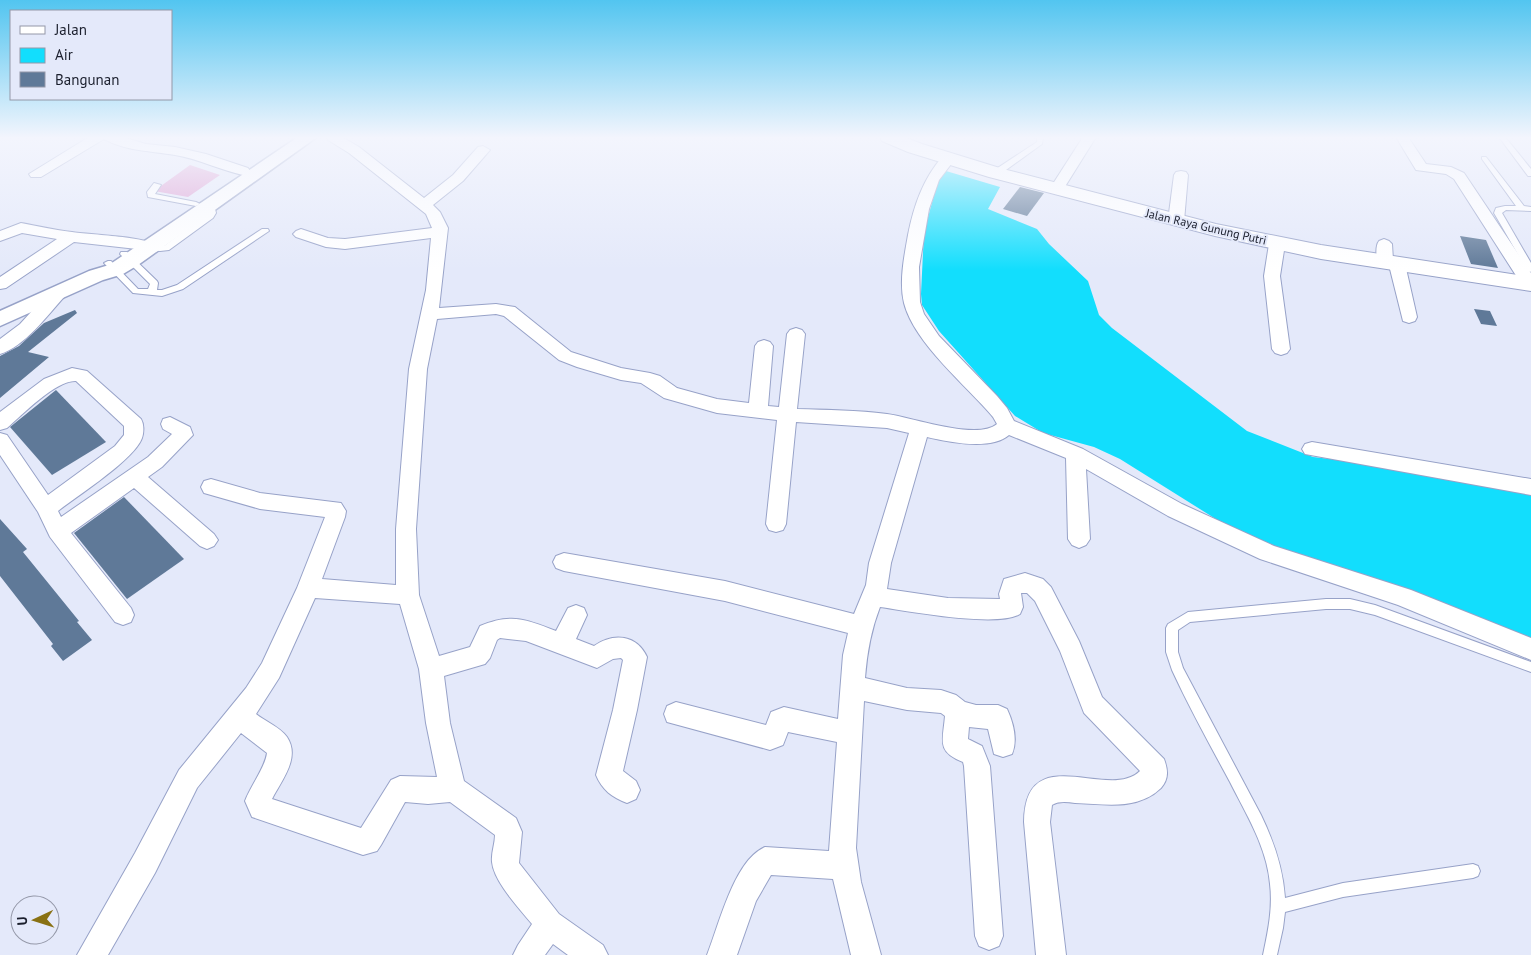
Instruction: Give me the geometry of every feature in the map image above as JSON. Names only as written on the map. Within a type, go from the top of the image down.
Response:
[{"type":"main road","name":"Jalan Raya Gunung Putri","points":[[1026,182],[1176,221],[1277,244],[1389,256],[1531,279]]},
{"type":"street","points":[[204,205],[231,182]]},
{"type":"street","points":[[0,319],[58,293],[124,259],[240,182]]},
{"type":"street","points":[[395,182],[436,217],[440,232],[429,314],[421,348],[416,392],[406,546],[408,595],[431,669],[438,723],[453,789]]},
{"type":"street","points":[[424,205],[454,182]]},
{"type":"street","points":[[932,182],[916,230],[911,292],[916,314],[929,332],[993,404],[1007,426],[1076,454],[1175,510],[1260,550],[1403,597],[1531,648]]},
{"type":"street","points":[[1056,190],[1061,182]]},
{"type":"street","points":[[1176,221],[1180,182]]},
{"type":"street","points":[[1463,182],[1531,279]]},
{"type":"street","points":[[0,236],[21,228],[71,237],[124,259]]},
{"type":"street","points":[[301,234],[326,242],[345,244],[440,232]]},
{"type":"street","points":[[0,284],[71,237]]},
{"type":"street","points":[[1277,244],[1272,276],[1280,350]]},
{"type":"street","points":[[1389,256],[1409,317]]},
{"type":"street","points":[[0,348],[26,328],[58,293]]},
{"type":"street","points":[[429,314],[496,309],[509,311],[552,346],[574,360],[621,374],[654,381],[671,393],[717,406],[789,415],[864,418],[944,434],[977,437],[999,433],[1007,426]]},
{"type":"street","points":[[776,524],[789,415],[796,334]]},
{"type":"street","points":[[758,411],[764,346]]},
{"type":"street","points":[[0,423],[54,382],[70,374],[77,374],[88,381],[131,419],[134,424],[133,437],[122,451],[46,508]]},
{"type":"street","points":[[57,531],[95,502],[135,477],[180,439],[183,432],[170,424]]},
{"type":"street","points":[[866,955],[844,866],[842,848],[844,796],[857,643],[861,626],[873,596],[880,563],[920,428]]},
{"type":"street","points":[[0,440],[46,508],[57,531],[123,615]]},
{"type":"street","points":[[1312,449],[1531,487]]},
{"type":"street","points":[[1076,454],[1079,539]]},
{"type":"street","points":[[135,477],[207,540]]},
{"type":"street","points":[[92,955],[141,869],[188,779],[239,717],[267,679],[278,660],[335,518],[336,511],[326,506],[292,505],[260,501],[212,487]]},
{"type":"street","points":[[564,562],[725,591],[861,626]]},
{"type":"street","points":[[873,596],[948,608],[1008,609],[1012,607],[1010,594],[1012,586],[1025,582],[1035,586],[1043,594],[1048,608],[1071,648],[1093,705],[1154,768],[1155,775],[1149,782],[1134,791],[1094,792],[1060,790],[1047,792],[1042,796],[1036,822],[1051,955]]},
{"type":"street","points":[[308,588],[333,588],[386,595],[408,595]]},
{"type":"street","points":[[561,644],[576,615]]},
{"type":"street","points":[[431,669],[477,656],[482,651],[488,633],[494,629],[525,630],[597,657],[608,649],[624,647],[635,657],[625,710],[609,775],[617,784],[627,790]]},
{"type":"street","points":[[854,689],[874,689],[908,699],[941,701],[958,712],[976,717],[998,716],[1003,745]]},
{"type":"street","points":[[958,712],[955,745],[974,754],[977,766],[989,936]]},
{"type":"street","points":[[676,714],[770,738],[774,736],[780,720],[784,719],[850,733]]},
{"type":"street","points":[[239,717],[278,745],[280,751],[278,765],[264,786],[258,801],[261,808],[363,842],[372,836],[400,789],[428,791],[453,789],[507,827],[509,832],[504,861],[507,869],[548,924],[593,955]]},
{"type":"street","points":[[722,955],[747,887],[757,868],[765,861],[844,866]]},
{"type":"street","points":[[528,955],[548,924]]},
{"type":"lane","points":[[1501,182],[1521,208]]},
{"type":"lane","points":[[157,185],[151,192],[151,195],[204,205]]},
{"type":"lane","points":[[1531,209],[1505,208],[1499,210],[1498,213],[1531,279]]},
{"type":"lane","points":[[124,259],[136,291],[165,293],[180,287],[214,266],[265,230]]},
{"type":"lane","points":[[124,259],[154,283],[152,292]]},
{"type":"lane","points":[[1270,955],[1276,932],[1278,907],[1278,884],[1272,855],[1260,824],[1178,670],[1172,652],[1172,628],[1188,617],[1326,604],[1350,604],[1375,610],[1531,667]]},
{"type":"lane","points":[[1278,907],[1343,890],[1473,871]]},
{"type":"shaded area","points":[[167,182],[210,182],[188,197],[154,191]]},
{"type":"water","points":[[938,182],[982,182],[1000,187],[988,209],[1037,229],[1049,244],[1088,281],[1099,315],[1112,328],[1247,431],[1313,457],[1391,466],[1531,492],[1531,640],[1271,549],[1235,531],[1120,459],[1094,447],[1043,433],[1015,416],[939,331],[922,305],[924,232]]},
{"type":"building","points":[[1020,187],[1044,193],[1027,216],[1003,209]]},
{"type":"building","points":[[1460,236],[1486,240],[1498,268],[1471,264]]},
{"type":"building","points":[[1474,309],[1490,311],[1497,326],[1481,324]]},
{"type":"building","points":[[75,310],[77,313],[28,352],[49,357],[0,398],[0,356],[19,346],[44,323]]},
{"type":"building","points":[[56,390],[106,442],[52,475],[10,427]]},
{"type":"building","points":[[124,497],[184,559],[127,599],[74,533]]},
{"type":"building","points":[[0,519],[27,549],[23,552],[92,640],[63,661],[51,646],[53,644],[0,576]]}]
